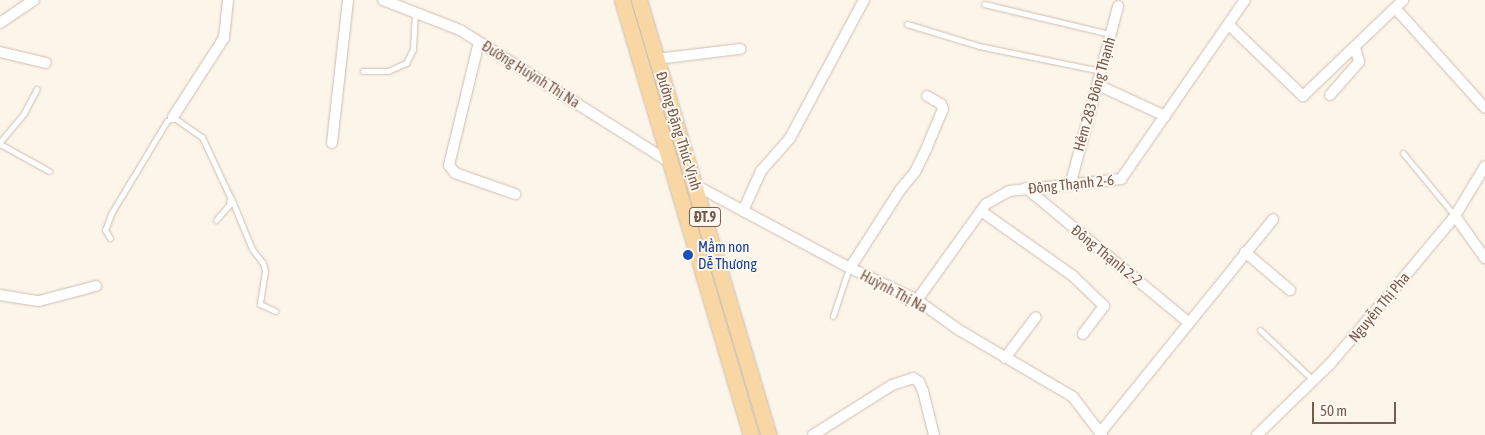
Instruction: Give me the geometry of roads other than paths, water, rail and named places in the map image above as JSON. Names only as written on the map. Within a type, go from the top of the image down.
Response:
[{"type":"main road","name":"Đường Đặng Thúc Vịnh","points":[[622,0],[672,163],[751,435]]},
{"type":"main road","name":"Đường Đặng Thúc Vịnh","points":[[639,0],[769,435]]},
{"type":"street","points":[[0,23],[34,0]]},
{"type":"street","points":[[173,117],[224,38],[228,0]]},
{"type":"street","points":[[332,143],[348,0]]},
{"type":"street","name":"Đường Huỳnh Thị Na","points":[[383,0],[414,11],[479,42],[672,163]]},
{"type":"street","points":[[743,211],[761,170],[790,138],[864,0]]},
{"type":"street","name":"Đông Thạnh 2-6","points":[[918,300],[986,204],[1009,191],[1071,182],[1121,179],[1245,0]]},
{"type":"street","points":[[1229,25],[1303,96],[1396,9],[1403,0]]},
{"type":"street","name":"Hẻm 283 Đông Thạnh","points":[[1071,182],[1118,6]]},
{"type":"street","points":[[1396,9],[1485,108]]},
{"type":"street","points":[[479,42],[449,165],[455,173],[515,194]]},
{"type":"street","points":[[1330,95],[1359,62],[1355,48]]},
{"type":"street","points":[[657,59],[740,49]]},
{"type":"street","points":[[0,52],[46,63]]},
{"type":"street","points":[[1098,85],[1165,116]]},
{"type":"street","points":[[850,268],[900,190],[915,172],[927,147],[943,109],[941,104],[927,96]]},
{"type":"street","name":"Nguyễn Thị Pha","points":[[1257,435],[1313,380],[1455,216],[1485,166]]},
{"type":"street","name":"Huỳnh Thị Na","points":[[695,185],[850,268],[918,300],[1006,358],[1074,397],[1101,434]]},
{"type":"street","name":"Đông Thạnh 2-2","points":[[1026,188],[1188,322]]},
{"type":"street","points":[[981,211],[1074,276],[1104,306],[1083,334]]},
{"type":"street","points":[[1455,216],[1485,258]]},
{"type":"street","points":[[1101,434],[1188,322],[1273,219]]},
{"type":"street","points":[[1245,252],[1290,290]]},
{"type":"street","points":[[0,295],[39,301],[96,286]]},
{"type":"street","points":[[1006,358],[1036,316]]},
{"type":"street","points":[[813,435],[892,385],[913,378],[919,382],[923,391],[934,435]]},
{"type":"lane","points":[[984,4],[1111,35]]},
{"type":"lane","points":[[363,71],[388,71],[406,63],[413,49],[414,11]]},
{"type":"lane","points":[[906,24],[979,46],[1102,71]]},
{"type":"lane","points":[[37,89],[24,113],[0,143],[48,171]]},
{"type":"lane","points":[[110,238],[105,230],[112,212],[167,121],[173,117],[202,137],[252,249],[263,262],[266,271],[260,304],[276,311]]},
{"type":"lane","points":[[1403,153],[1455,216]]},
{"type":"lane","points":[[216,220],[229,205],[230,198]]},
{"type":"lane","points":[[833,316],[850,268]]},
{"type":"lane","points":[[1260,330],[1313,380]]},
{"type":"place","name":"Mầm non Dễ Thương","points":[[688,255]]}]
